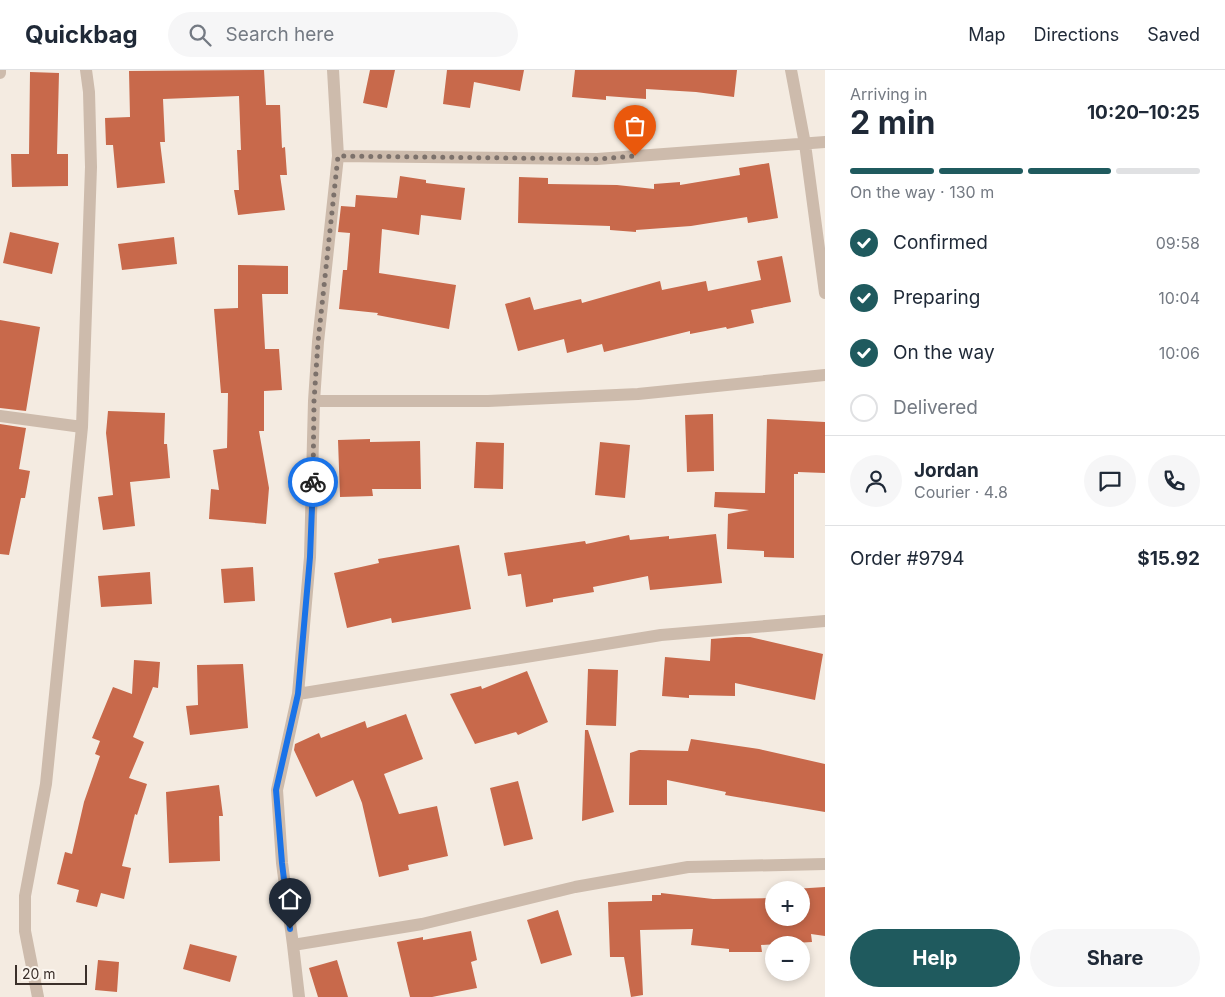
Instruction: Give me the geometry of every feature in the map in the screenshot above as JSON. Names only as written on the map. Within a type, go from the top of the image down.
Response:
[{"type":"street","points":[[38,997],[25,931],[25,896],[46,784],[82,427],[91,167],[89,92],[86,70]]},
{"type":"street","points":[[299,997],[282,863],[276,790],[298,694],[310,557],[314,401],[338,156],[333,70]]},
{"type":"street","points":[[791,70],[805,144],[825,293]]},
{"type":"street","points":[[338,156],[597,159],[825,142]]},
{"type":"street","points":[[314,401],[488,401],[638,394],[825,375]]},
{"type":"street","points":[[0,416],[82,427]]},
{"type":"street","points":[[298,694],[660,635],[825,621]]},
{"type":"street","points":[[292,945],[422,924],[575,887],[688,867],[825,864]]},
{"type":"building","points":[[264,70],[266,105],[280,105],[282,148],[285,147],[287,175],[280,175],[285,210],[238,215],[234,190],[239,190],[237,150],[241,150],[239,96],[163,99],[165,142],[160,142],[165,183],[117,188],[113,145],[106,145],[105,118],[130,117],[129,71]]},
{"type":"building","points":[[370,70],[395,70],[387,108],[363,103]]},
{"type":"building","points":[[447,70],[524,70],[520,91],[474,82],[470,108],[443,104]]},
{"type":"building","points":[[575,70],[737,70],[734,97],[696,92],[646,89],[646,99],[606,96],[606,100],[572,97]]},
{"type":"building","points":[[30,72],[59,73],[57,154],[68,154],[68,186],[12,187],[11,154],[29,154]]},
{"type":"building","points":[[769,163],[778,218],[748,223],[747,217],[691,226],[636,230],[636,232],[610,230],[610,226],[518,223],[519,177],[548,178],[548,184],[617,185],[654,189],[654,184],[680,182],[680,185],[740,175],[739,168]]},
{"type":"building","points":[[400,176],[426,180],[426,183],[465,188],[461,220],[421,215],[419,235],[382,229],[379,273],[456,285],[449,329],[377,315],[378,313],[339,309],[343,270],[347,270],[350,233],[338,232],[341,206],[355,207],[356,195],[397,198]]},
{"type":"building","points":[[10,232],[59,243],[52,274],[3,263]]},
{"type":"building","points":[[174,237],[177,264],[122,270],[118,244]]},
{"type":"building","points":[[782,256],[791,302],[751,310],[754,323],[690,334],[690,331],[604,352],[602,344],[567,353],[564,339],[518,351],[505,304],[530,297],[534,310],[581,299],[582,303],[660,281],[662,290],[706,281],[708,291],[761,280],[757,261]]},
{"type":"building","points":[[238,265],[288,266],[288,294],[262,294],[265,349],[279,349],[282,390],[264,391],[264,431],[259,431],[269,488],[266,524],[209,519],[211,489],[219,490],[213,450],[227,448],[228,393],[221,393],[214,309],[238,308]]},
{"type":"building","points":[[0,320],[40,327],[26,411],[0,408]]},
{"type":"building","points":[[108,411],[165,413],[164,444],[167,444],[170,478],[130,482],[135,526],[103,530],[98,497],[113,495],[106,433]]},
{"type":"building","points":[[713,414],[714,471],[687,472],[685,415]]},
{"type":"building","points":[[767,419],[825,422],[825,473],[798,472],[798,474],[794,474],[794,558],[764,557],[764,551],[727,549],[728,514],[749,510],[714,507],[715,492],[765,493]]},
{"type":"building","points":[[0,424],[26,428],[19,469],[30,471],[25,498],[21,498],[9,555],[0,554]]},
{"type":"building","points":[[370,439],[370,442],[420,441],[421,489],[372,489],[373,496],[340,497],[338,440]]},
{"type":"building","points":[[476,442],[504,443],[503,489],[474,488]]},
{"type":"building","points":[[600,442],[630,445],[625,498],[595,495]]},
{"type":"building","points":[[716,534],[722,583],[650,590],[648,576],[593,587],[594,592],[553,599],[553,602],[526,607],[521,574],[508,576],[504,553],[585,541],[586,544],[629,535],[630,540],[669,536],[669,539]]},
{"type":"building","points":[[459,545],[471,609],[392,623],[391,618],[347,628],[334,573],[379,563],[378,559]]},
{"type":"building","points":[[253,567],[255,601],[224,603],[221,569]]},
{"type":"building","points":[[150,572],[152,604],[101,607],[98,576]]},
{"type":"building","points":[[750,637],[823,654],[815,700],[735,683],[735,696],[689,695],[689,698],[662,696],[665,657],[710,661],[711,639]]},
{"type":"building","points":[[134,660],[160,662],[158,688],[153,687],[133,737],[144,742],[129,778],[147,784],[137,815],[135,814],[122,866],[131,868],[124,899],[101,893],[97,907],[76,902],[79,890],[57,884],[65,852],[72,854],[84,802],[100,756],[95,754],[100,741],[92,738],[113,687],[132,694]]},
{"type":"building","points":[[243,664],[248,728],[190,735],[186,706],[198,705],[197,665]]},
{"type":"building","points":[[588,669],[618,670],[616,726],[586,725]]},
{"type":"building","points":[[527,671],[548,722],[518,735],[516,732],[475,744],[450,694],[481,686],[482,689]]},
{"type":"building","points":[[406,714],[423,759],[384,774],[399,814],[437,806],[448,856],[408,865],[409,870],[379,877],[362,803],[353,780],[316,797],[294,750],[295,744],[319,733],[321,738],[365,721],[367,728]]},
{"type":"building","points":[[585,730],[588,730],[614,812],[582,821]]},
{"type":"building","points":[[691,739],[759,749],[825,764],[825,812],[725,795],[726,792],[667,780],[667,805],[629,805],[630,753],[639,750],[688,751]]},
{"type":"building","points":[[518,781],[533,839],[504,846],[490,788]]},
{"type":"building","points":[[219,785],[223,816],[219,816],[220,861],[169,863],[166,792]]},
{"type":"building","points":[[825,887],[825,936],[811,934],[812,942],[810,942],[810,936],[765,936],[765,945],[761,945],[762,952],[729,952],[729,949],[691,945],[693,929],[640,930],[643,995],[631,997],[624,957],[610,957],[608,902],[652,901],[652,895],[661,895],[661,893],[713,899],[765,898],[765,926],[810,926],[810,888]]},
{"type":"building","points":[[558,910],[572,955],[541,964],[527,920]]},
{"type":"building","points":[[471,931],[477,960],[471,962],[477,988],[432,997],[410,997],[397,942],[423,937],[423,940]]},
{"type":"building","points":[[190,944],[237,956],[230,982],[183,969]]},
{"type":"building","points":[[98,960],[119,962],[117,992],[95,990]]},
{"type":"building","points":[[337,960],[348,997],[318,997],[309,968]]},
{"type":"way so far","points":[[313,482],[314,401],[318,342],[336,191],[338,156],[597,159],[635,156]]},
{"type":"route","points":[[290,929],[276,790],[298,694],[310,557],[313,482]]}]
